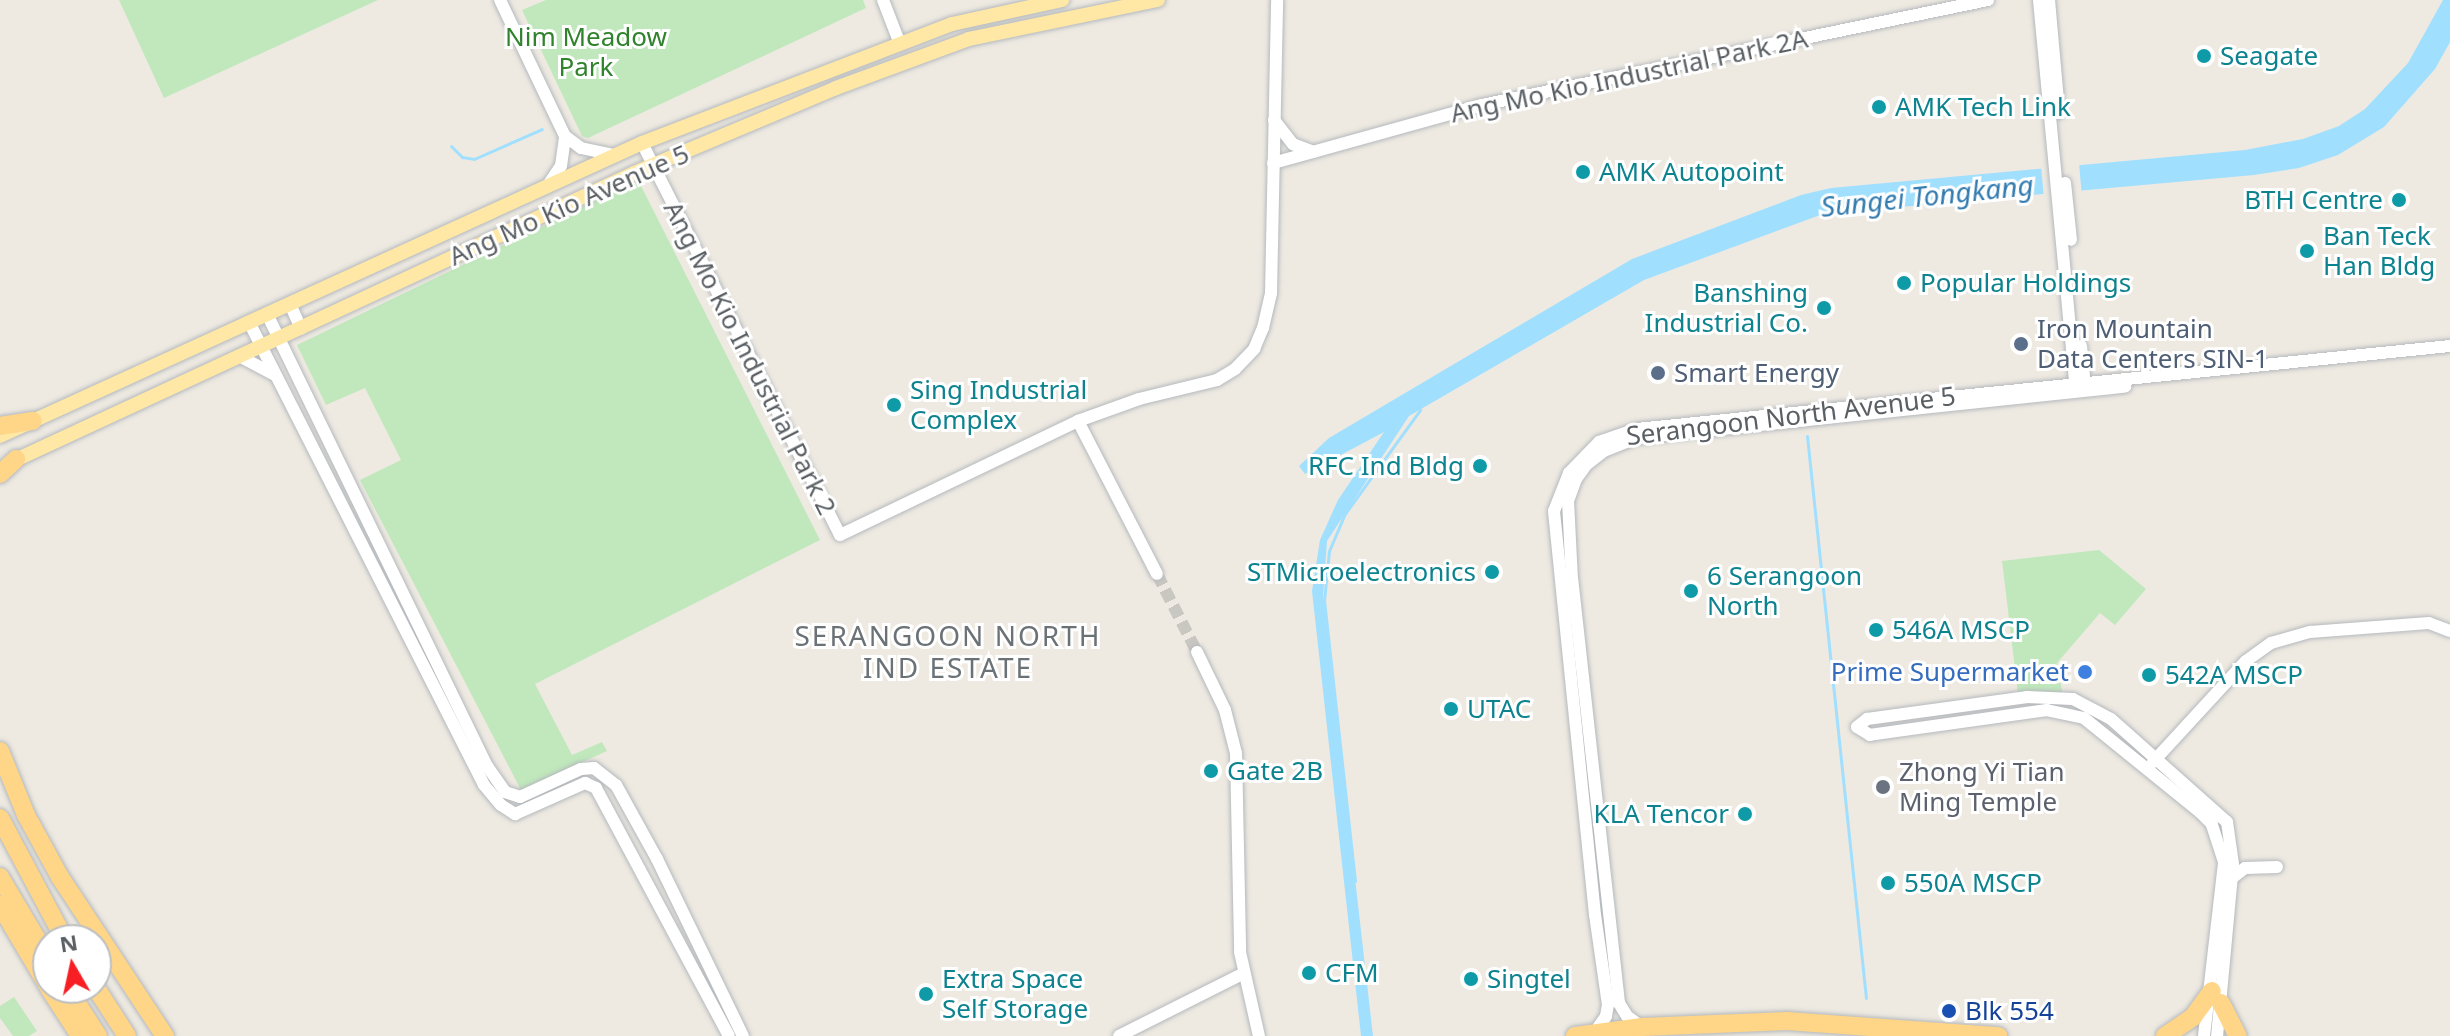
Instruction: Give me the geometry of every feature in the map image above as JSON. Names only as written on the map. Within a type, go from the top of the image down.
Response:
[{"type":"highway","points":[[0,426],[33,421]]},
{"type":"highway","points":[[0,474],[8,463]]},
{"type":"highway","points":[[0,751],[26,815],[60,877],[159,1031]]},
{"type":"highway","points":[[0,818],[56,924]]},
{"type":"highway","points":[[0,877],[32,931]]},
{"type":"highway","points":[[0,905],[32,959]]},
{"type":"highway","points":[[2165,1036],[2217,997],[2238,1036]]},
{"type":"highway","points":[[60,1004],[80,1036]]},
{"type":"highway","points":[[77,1004],[98,1036]]},
{"type":"highway","points":[[106,1004],[127,1036]]},
{"type":"highway","points":[[1575,1036],[1642,1027],[1823,1021],[1998,1036]]},
{"type":"main road","name":"Ang Mo Kio Avenue 5","points":[[0,436],[642,143],[952,24],[1062,0]]},
{"type":"main road","name":"Ang Mo Kio Avenue 5","points":[[8,463],[653,165],[836,88],[969,39],[1158,0]]},
{"type":"street","points":[[500,0],[565,136],[581,148],[615,155]]},
{"type":"street","points":[[883,0],[900,44]]},
{"type":"street","name":"Ang Mo Kio Industrial Park 2","points":[[642,143],[840,535],[1078,421],[1139,399],[1217,380],[1235,369],[1254,349],[1271,293],[1277,0]]},
{"type":"street","name":"Ang Mo Kio Industrial Park 2A","points":[[1273,163],[1482,105],[1988,0]]},
{"type":"street","points":[[2039,0],[2057,139]]},
{"type":"street","points":[[2049,0],[2057,139],[2080,387]]},
{"type":"street","points":[[1274,120],[1293,144],[1317,153]]},
{"type":"street","points":[[548,185],[561,166],[565,136]]},
{"type":"street","points":[[290,304],[301,329]]},
{"type":"street","points":[[267,314],[487,766],[505,792],[520,797],[581,769],[594,768],[616,785],[657,859],[743,1036]]},
{"type":"street","points":[[249,322],[484,785],[501,805],[515,814],[585,783],[596,788],[729,1036]]},
{"type":"street","name":"Serangoon North Avenue 5","points":[[1595,1032],[1606,1016],[1608,1005],[1594,908],[1579,726],[1554,521],[1558,496],[1578,461],[1599,442],[1637,429],[2450,349]]},
{"type":"street","points":[[239,356],[275,375]]},
{"type":"street","name":"Serangoon North Avenue 5","points":[[1642,1027],[1627,1016],[1619,1003],[1608,913],[1567,521],[1576,479],[1586,465],[1604,451],[1636,438],[2080,387]]},
{"type":"street","points":[[1078,421],[1157,574]]},
{"type":"street","points":[[2152,763],[2246,661],[2271,643],[2293,635],[2429,623],[2450,631]]},
{"type":"street","points":[[1197,652],[1225,710],[1236,753],[1244,973],[1259,1036]]},
{"type":"street","points":[[2204,1036],[2217,997],[2232,878],[2227,822],[2152,763],[2084,718],[2047,710],[1870,735],[1857,727],[1867,719],[2027,697],[2073,699],[2111,719],[2152,763],[2212,824],[2220,841],[2224,862],[2217,997],[2217,1036]]},
{"type":"street","points":[[1886,716],[1889,732]]},
{"type":"street","points":[[2232,878],[2245,868],[2277,867]]},
{"type":"street","points":[[1119,1036],[1244,973]]},
{"type":"green space","points":[[119,0],[378,0],[164,98]]},
{"type":"green space","name":"Nim Meadow Park","points":[[546,0],[863,0],[866,8],[588,138],[582,136],[522,10]]},
{"type":"green space","points":[[638,180],[820,540],[535,684],[572,755],[602,742],[607,751],[521,790],[360,480],[401,460],[365,388],[326,405],[297,345]]},
{"type":"green space","points":[[2099,550],[2146,589],[2115,625],[2100,613],[2057,663],[2064,702],[2019,702],[2002,561]]},
{"type":"green space","points":[[14,997],[37,1031],[29,1036],[13,1036],[0,1018],[0,1006]]},
{"type":"water","name":"Sungei Tongkang","points":[[2443,0],[2450,0],[2450,42],[2435,69],[2384,127],[2338,155],[2299,168],[2254,175],[1823,214],[1644,280],[1409,416],[1327,541],[1323,598],[1373,1036],[1361,1036],[1312,591],[1320,540],[1338,500],[1384,432],[1305,474],[1299,466],[1329,438],[1632,259],[1801,195],[1831,188],[2245,150],[2303,139],[2339,126],[2365,109],[2408,63]]},
{"type":"pier","points":[[2079,163],[2082,195],[2044,198],[2041,166]]},
{"type":"waterway","points":[[451,146],[462,157],[474,159],[542,129]]},
{"type":"waterway","points":[[1355,881],[1324,601],[1329,551],[1344,515],[1420,410]]},
{"type":"waterway","points":[[1807,436],[1866,998]]},
{"type":"tunnel","points":[[1157,574],[1197,652]]},
{"type":"place","name":"Seagate","points":[[2204,56]]},
{"type":"place","name":"AMK Tech Link","points":[[1879,107]]},
{"type":"place","name":"AMK Autopoint","points":[[1583,172]]},
{"type":"place","name":"BTH Centre","points":[[2399,200]]},
{"type":"place","name":"Ban Teck Han Bldg","points":[[2307,251]]},
{"type":"place","name":"Popular Holdings","points":[[1904,283]]},
{"type":"place","name":"Banshing Industrial Co.","points":[[1824,308]]},
{"type":"place","name":"Iron Mountain Data Centers SIN-1","points":[[2021,344]]},
{"type":"place","name":"Smart Energy","points":[[1658,373]]},
{"type":"place","name":"Sing Industrial Complex","points":[[894,405]]},
{"type":"place","name":"RFC Ind Bldg","points":[[1480,466]]},
{"type":"place","name":"STMicroelectronics","points":[[1492,572]]},
{"type":"place","name":"6 Serangoon North","points":[[1691,591]]},
{"type":"place","name":"546A MSCP","points":[[1876,630]]},
{"type":"place","name":"Prime Supermarket","points":[[2085,672]]},
{"type":"place","name":"542A MSCP","points":[[2149,675]]},
{"type":"place","name":"UTAC","points":[[1451,709]]},
{"type":"place","name":"Gate 2B","points":[[1211,771]]},
{"type":"place","name":"Zhong Yi Tian Ming Temple","points":[[1883,787]]},
{"type":"place","name":"KLA Tencor","points":[[1745,814]]},
{"type":"place","name":"550A MSCP","points":[[1888,883]]},
{"type":"place","name":"CFM","points":[[1309,973]]},
{"type":"place","name":"Singtel","points":[[1471,979]]},
{"type":"place","name":"Extra Space Self Storage","points":[[926,994]]},
{"type":"place","name":"Blk 554","points":[[1949,1011]]},
{"type":"district","name":"SERANGOON NORTH IND ESTATE","points":[[948,651]]}]
